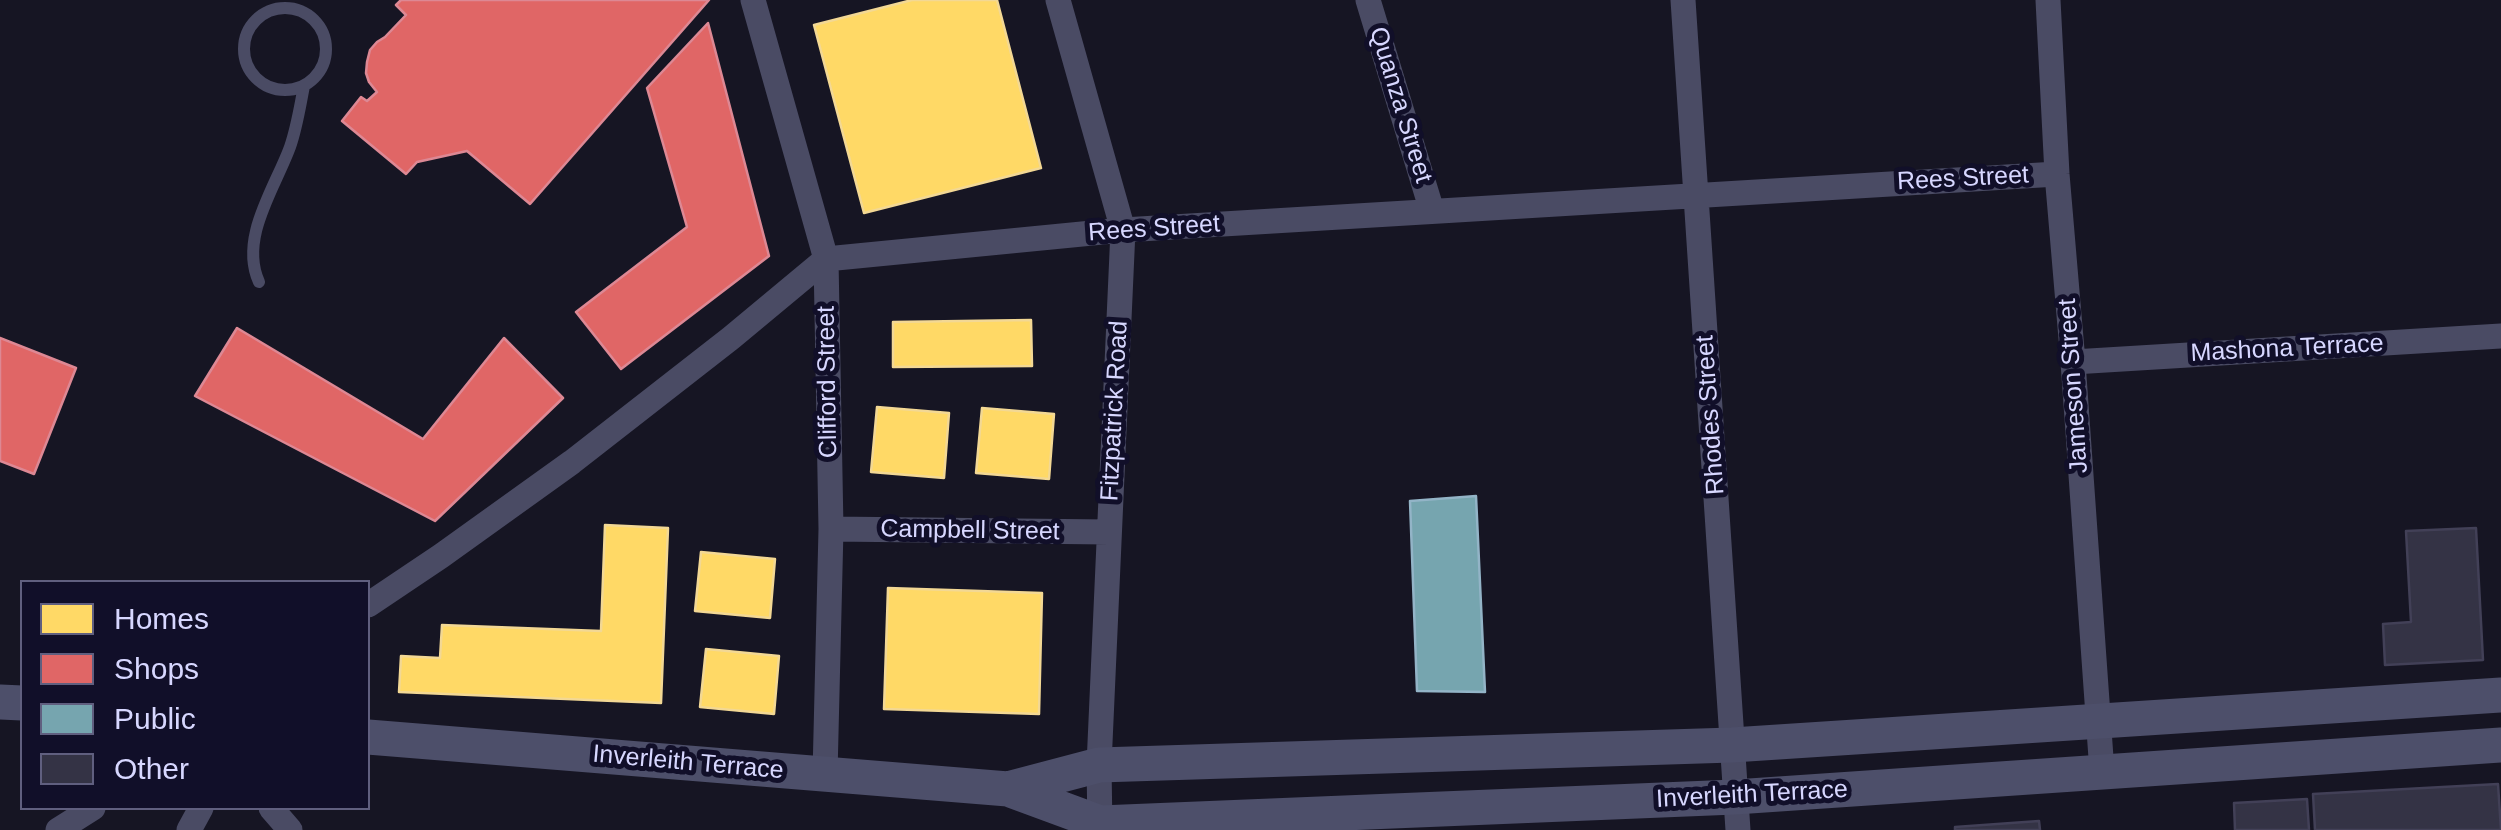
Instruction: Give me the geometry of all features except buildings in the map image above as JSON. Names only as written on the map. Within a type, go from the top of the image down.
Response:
[{"type":"street","name":"Clifford Street","points":[[753,0],[826,259],[830,530],[825,774]]},
{"type":"street","name":"Fitzpatrick Road","points":[[1058,0],[1123,230],[1099,765],[1100,826]]},
{"type":"street","name":"Quanza Street","points":[[1368,0],[1432,211]]},
{"type":"street","name":"Rhodes Street","points":[[1682,0],[1736,814]]},
{"type":"street","name":"Jameson Street","points":[[2048,0],[2057,174],[2102,772]]},
{"type":"street","name":"Rees Street","points":[[826,259],[1123,230],[2057,174]]},
{"type":"street","points":[[370,604],[572,462],[826,259]]},
{"type":"street","name":"Mashona Terrace","points":[[2073,362],[2501,336]]},
{"type":"street","name":"Campbell Street","points":[[830,530],[1109,532]]},
{"type":"street","name":"Inverleith Terrace","points":[[1008,789],[1099,765],[1732,745],[2501,695]]},
{"type":"street","name":"Inverleith Terrace","points":[[370,737],[1008,789],[1100,826],[1736,814],[2102,772],[2501,744]]},
{"type":"street","points":[[58,830],[86,810]]},
{"type":"street","points":[[273,810],[292,830]]},
{"type":"lane","points":[[268,5],[298,10],[320,27],[325,40],[323,66],[304,86],[278,90],[264,85],[246,65],[245,38],[268,5]]},
{"type":"lane","points":[[259,282],[253,268],[252,248],[290,146],[304,86]]}]
